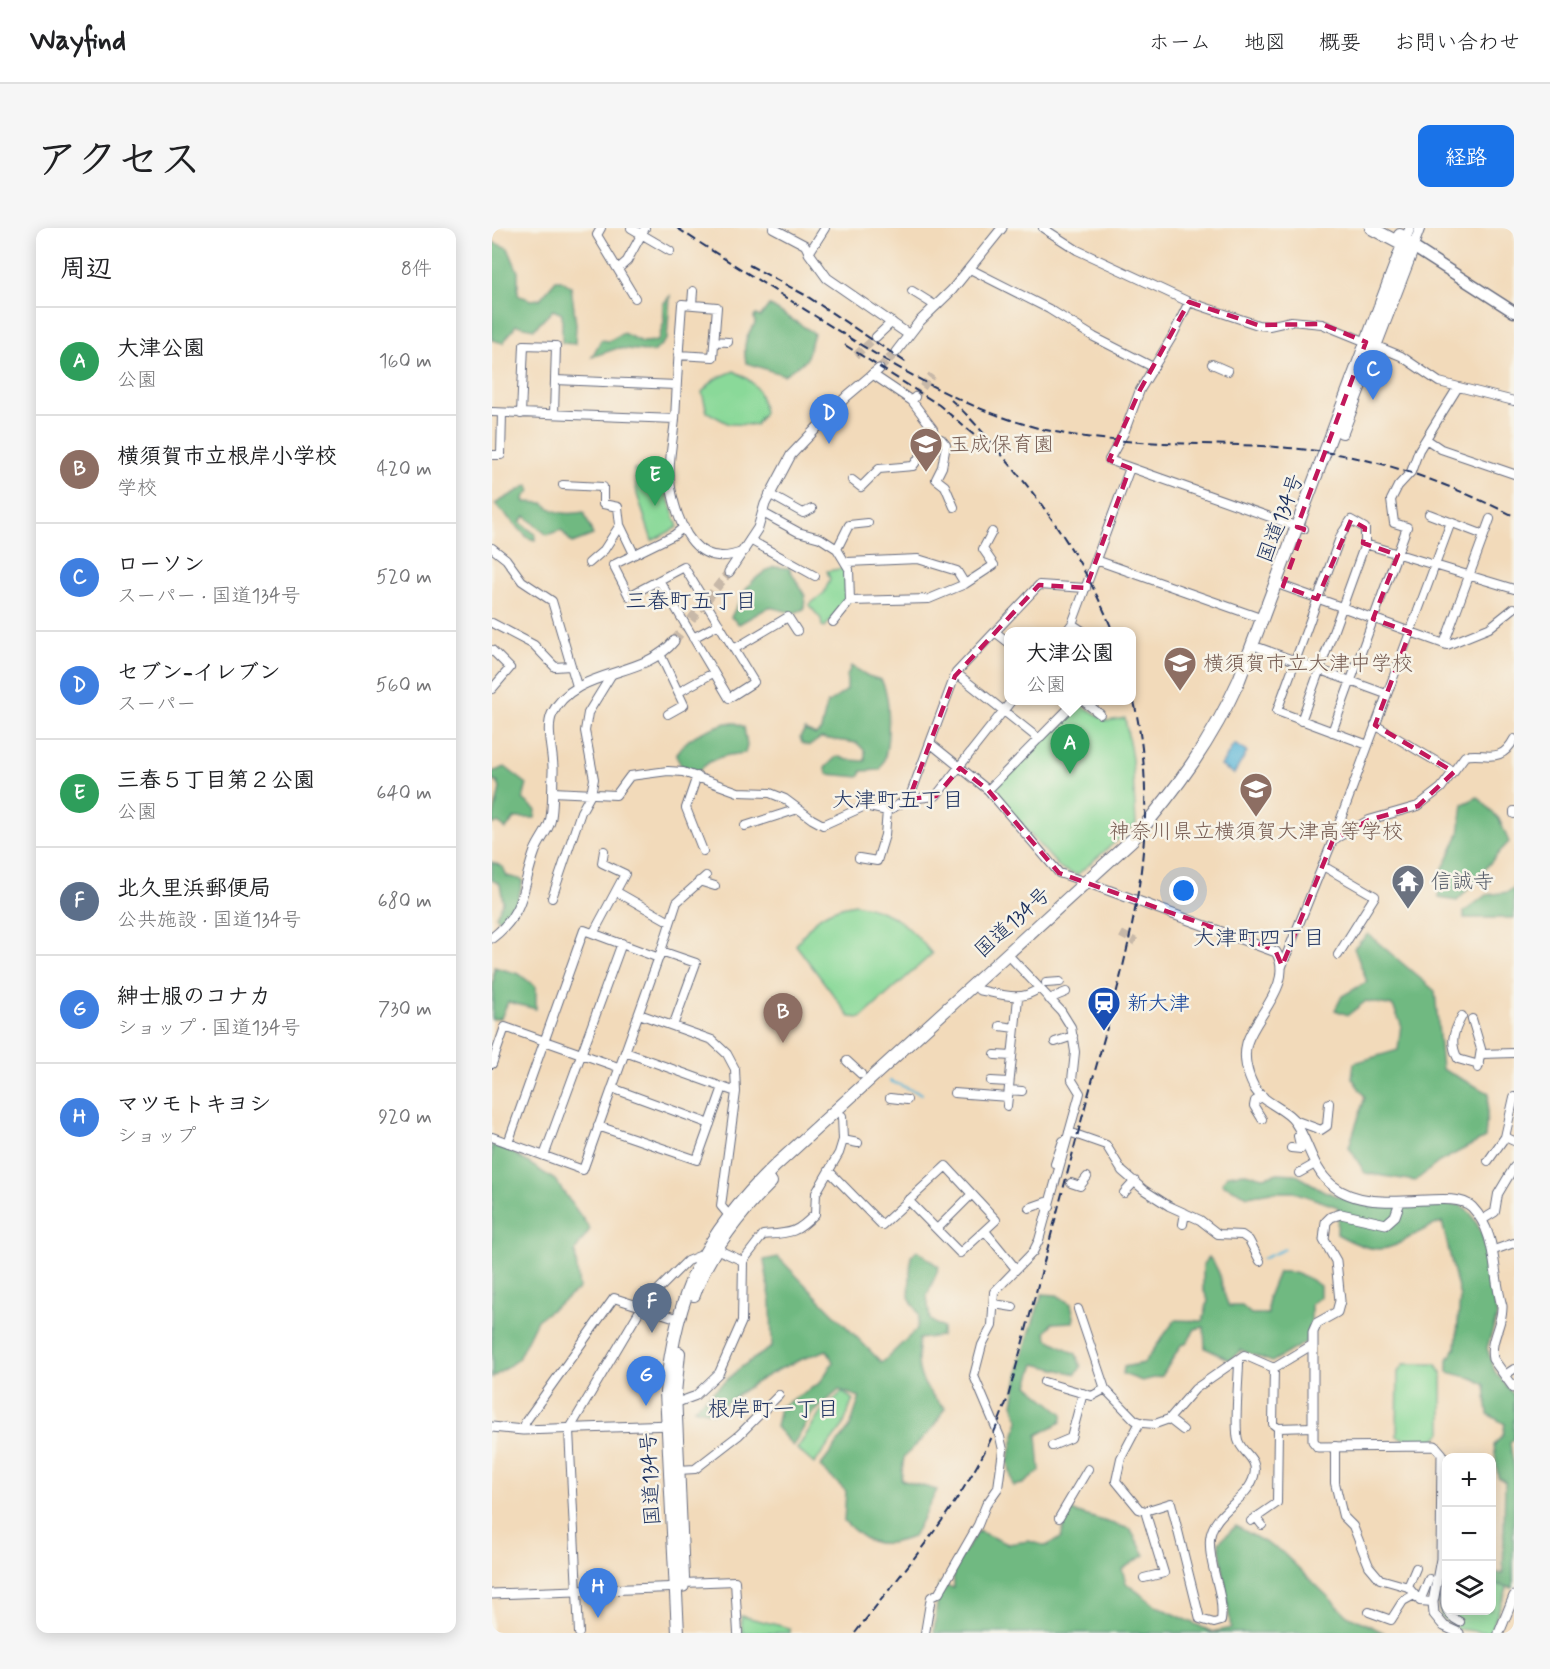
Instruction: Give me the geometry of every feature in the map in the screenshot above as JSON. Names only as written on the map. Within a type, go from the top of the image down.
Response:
[{"type":"highway","points":[[1371,228],[1408,240]]},
{"type":"highway","points":[[1387,228],[1408,240]]},
{"type":"highway","name":"国道134号","points":[[731,1219],[979,990],[1090,883],[1133,839],[1188,773],[1222,718],[1301,528],[1408,240]]},
{"type":"highway","name":"国道134号","points":[[685,1633],[669,1363],[688,1288],[731,1219],[776,1165],[1090,883],[1139,844],[1194,778],[1228,721],[1260,648],[1301,528]]},
{"type":"highway","name":"国道134号","points":[[678,1633],[681,1586],[678,1470],[672,1425],[676,1403],[677,1364],[686,1322],[710,1252]]},
{"type":"main road","points":[[1408,240],[1514,312]]},
{"type":"street","points":[[601,228],[597,235],[635,298]]},
{"type":"street","points":[[631,228],[644,231],[670,251]]},
{"type":"street","points":[[773,228],[805,245],[827,278],[908,334]]},
{"type":"street","points":[[809,253],[825,228]]},
{"type":"street","points":[[896,352],[908,334],[970,269],[1002,228]]},
{"type":"street","points":[[1043,228],[1077,250],[1189,302],[1258,325],[1269,326],[1290,321],[1314,323],[1401,356],[1439,382],[1514,401]]},
{"type":"street","points":[[1408,240],[1420,228]]},
{"type":"street","points":[[618,269],[627,261],[644,231]]},
{"type":"street","points":[[970,269],[1049,309],[1094,337],[1153,367]]},
{"type":"street","points":[[692,304],[693,291]]},
{"type":"street","points":[[912,291],[936,306]]},
{"type":"street","points":[[1189,302],[1172,337],[1153,367],[1109,460],[1301,528]]},
{"type":"street","points":[[678,355],[713,357],[717,307],[682,304],[678,355],[676,385],[671,488],[684,527],[695,546],[706,555],[717,557],[731,556],[744,551]]},
{"type":"street","points":[[876,337],[892,322]]},
{"type":"street","points":[[715,341],[728,342]]},
{"type":"street","points":[[521,414],[524,345],[556,346],[554,414]]},
{"type":"street","points":[[1212,364],[1228,371]]},
{"type":"street","points":[[729,572],[750,540],[769,494],[791,454],[847,396],[876,372],[914,399],[933,429],[934,437],[913,466],[879,469],[861,487],[852,480]]},
{"type":"street","points":[[555,380],[676,385]]},
{"type":"street","points":[[1332,732],[1407,527],[1394,523],[1391,500],[1398,486],[1411,472],[1426,439],[1458,387]]},
{"type":"street","points":[[492,412],[675,419]]},
{"type":"street","points":[[492,455],[501,455],[502,413]]},
{"type":"street","points":[[934,437],[941,439],[946,445],[942,466],[936,479],[945,486],[954,507]]},
{"type":"street","points":[[1426,439],[1441,449],[1514,474]]},
{"type":"street","points":[[1070,627],[1130,468]]},
{"type":"street","points":[[563,485],[603,487],[603,504],[618,507],[620,525],[634,554]]},
{"type":"street","points":[[769,494],[803,513],[812,509]]},
{"type":"street","points":[[763,513],[798,532],[820,538],[837,549],[847,562],[850,601],[833,622]]},
{"type":"street","points":[[1429,514],[1484,535]]},
{"type":"street","points":[[1443,644],[1490,519]]},
{"type":"street","points":[[1301,721],[1365,544],[1365,528],[1351,520],[1341,535],[1277,711],[1301,721],[1368,745]]},
{"type":"street","points":[[1451,522],[1333,840],[1282,966],[1271,1005],[1250,1037],[1245,1051],[1247,1070],[1254,1088],[1294,1120],[1315,1164],[1333,1186],[1353,1197],[1400,1202],[1458,1200],[1468,1203],[1482,1220],[1494,1250],[1503,1315],[1491,1353],[1492,1359],[1514,1388]]},
{"type":"street","points":[[837,549],[849,525],[868,523]]},
{"type":"street","points":[[589,563],[604,550],[620,525]]},
{"type":"street","points":[[659,580],[729,698],[754,682],[684,567],[659,580],[629,596],[613,565],[674,535],[684,527]]},
{"type":"street","points":[[850,601],[929,599],[965,584],[994,565],[983,549],[992,532]]},
{"type":"street","points":[[750,540],[815,576]]},
{"type":"street","points":[[1365,544],[1514,589]]},
{"type":"street","points":[[492,548],[506,559],[522,581],[552,601],[577,686]]},
{"type":"street","points":[[847,562],[918,559],[957,571],[965,584]]},
{"type":"street","points":[[1096,560],[1263,619]]},
{"type":"street","points":[[909,799],[956,674],[1039,585],[1086,588]]},
{"type":"street","points":[[1283,586],[1447,645],[1489,628],[1514,608]]},
{"type":"street","points":[[734,649],[788,617],[797,631]]},
{"type":"street","points":[[492,623],[534,645],[555,667],[570,666]]},
{"type":"street","points":[[693,638],[719,624]]},
{"type":"street","points":[[1072,624],[1076,627]]},
{"type":"street","points":[[995,632],[1004,639]]},
{"type":"street","points":[[492,938],[509,923],[522,901],[535,850],[550,822],[551,717],[564,696],[577,686],[660,654],[674,641]]},
{"type":"street","points":[[1260,648],[1386,694]]},
{"type":"street","points":[[492,650],[510,668],[492,689]]},
{"type":"street","points":[[660,654],[684,705],[668,714]]},
{"type":"street","points":[[679,692],[713,673]]},
{"type":"street","points":[[552,898],[581,812],[591,794],[594,778],[585,732],[588,713],[612,674]]},
{"type":"street","points":[[956,674],[1039,739]]},
{"type":"street","points":[[552,792],[616,795],[630,776],[668,771],[697,776],[738,792],[770,793],[798,808],[825,829],[865,807],[887,811],[909,799],[936,796],[1008,705]]},
{"type":"street","points":[[988,790],[1072,705]]},
{"type":"street","points":[[1088,705],[1100,714]]},
{"type":"street","points":[[1375,725],[1454,772]]},
{"type":"street","points":[[1333,840],[1369,820],[1418,806],[1442,788],[1465,756],[1490,757],[1504,751],[1514,739]]},
{"type":"street","points":[[930,743],[988,790],[1059,873],[1265,946],[1276,952],[1282,966]]},
{"type":"street","points":[[697,776],[686,808],[703,851]]},
{"type":"street","points":[[746,826],[798,808]]},
{"type":"street","points":[[859,858],[877,861],[885,835],[887,811]]},
{"type":"street","points":[[594,932],[626,874],[602,863],[604,851]]},
{"type":"street","points":[[1323,866],[1375,896],[1338,955]]},
{"type":"street","points":[[492,1137],[583,1170],[677,902],[702,878],[715,886]]},
{"type":"street","points":[[617,892],[670,922]]},
{"type":"street","points":[[508,1143],[584,930],[696,963],[673,1026]]},
{"type":"street","points":[[544,1156],[622,943]]},
{"type":"street","points":[[925,1633],[931,1597],[939,1593],[978,1525],[986,1505],[998,1488],[1003,1450],[1000,1437],[974,1376],[993,1320],[994,1292],[1036,1248],[1050,1207],[1080,1093],[1072,1080],[1075,1052],[1071,1027],[1061,1011],[1012,959]]},
{"type":"street","points":[[1046,983],[1060,982]]},
{"type":"street","points":[[979,990],[1018,998],[1029,996],[1039,988]]},
{"type":"street","points":[[1049,999],[1066,992]]},
{"type":"street","points":[[1007,1106],[1018,998]]},
{"type":"street","points":[[639,1014],[711,1040],[727,1054],[735,1069],[736,1092],[722,1206],[731,1219]]},
{"type":"street","points":[[1462,1016],[1452,1035],[1456,1055],[1458,1059],[1478,1067],[1481,1054],[1472,1019]]},
{"type":"street","points":[[1000,1026],[1015,1028]]},
{"type":"street","points":[[492,1064],[505,1027],[618,1067]]},
{"type":"street","points":[[1055,1042],[1073,1036]]},
{"type":"street","points":[[625,1052],[736,1092]]},
{"type":"street","points":[[1481,1054],[1514,1053]]},
{"type":"street","points":[[995,1055],[1012,1056]]},
{"type":"street","points":[[847,1061],[861,1074]]},
{"type":"street","points":[[991,1081],[1009,1089]]},
{"type":"street","points":[[598,1126],[697,1160],[723,1087]]},
{"type":"street","points":[[612,1088],[710,1124]]},
{"type":"street","points":[[954,1093],[1009,1089],[1022,1091]]},
{"type":"street","points":[[1262,1119],[1254,1106],[1255,1101],[1263,1096]]},
{"type":"street","points":[[1488,1161],[1505,1137],[1514,1097]]},
{"type":"street","points":[[890,1098],[908,1101]]},
{"type":"street","points":[[1294,1120],[1321,1130],[1327,1126],[1329,1102]]},
{"type":"street","points":[[676,1403],[695,1396],[719,1373],[740,1330],[744,1301],[743,1261],[763,1235],[792,1233],[800,1230],[815,1214],[816,1193],[843,1140],[842,1116]]},
{"type":"street","points":[[1055,1164],[1066,1132],[1070,1131]]},
{"type":"street","points":[[1070,1131],[1106,1145],[1122,1171],[1169,1206],[1185,1213],[1218,1234],[1242,1235],[1249,1240],[1260,1261]]},
{"type":"street","points":[[1291,1148],[1301,1149],[1298,1136],[1300,1134]]},
{"type":"street","points":[[1505,1137],[1514,1141]]},
{"type":"street","points":[[843,1140],[858,1143]]},
{"type":"street","points":[[1299,1173],[1315,1164]]},
{"type":"street","points":[[829,1171],[882,1225],[908,1200],[946,1166],[996,1220],[960,1253],[908,1200]]},
{"type":"street","points":[[1482,1220],[1495,1212],[1498,1194],[1514,1167]]},
{"type":"street","points":[[1071,1183],[1080,1186],[1087,1177]]},
{"type":"street","points":[[1124,1193],[1135,1181]]},
{"type":"street","points":[[937,1229],[972,1194]]},
{"type":"street","points":[[1029,1208],[1046,1202],[1046,1206],[1050,1207]]},
{"type":"street","points":[[1400,1202],[1395,1216],[1386,1224],[1341,1214],[1331,1217],[1326,1222],[1324,1240],[1336,1261],[1340,1301],[1337,1312],[1317,1323],[1312,1345],[1313,1441],[1318,1447],[1435,1446],[1442,1454],[1440,1580],[1443,1605],[1449,1616],[1460,1622]]},
{"type":"street","points":[[1184,1224],[1185,1213]]},
{"type":"street","points":[[985,1232],[1016,1269]]},
{"type":"street","points":[[1494,1250],[1514,1243]]},
{"type":"street","points":[[579,1633],[569,1430],[642,1307],[687,1262],[710,1252],[743,1261]]},
{"type":"street","points":[[523,1430],[526,1421],[614,1298],[679,1319]]},
{"type":"street","points":[[994,1304],[1013,1307]]},
{"type":"street","points":[[1078,1309],[1106,1389],[1140,1422],[1155,1424],[1169,1419],[1195,1389],[1239,1361],[1244,1355],[1274,1368]]},
{"type":"street","points":[[983,1333],[993,1320]]},
{"type":"street","points":[[1274,1368],[1312,1345]]},
{"type":"street","points":[[1140,1422],[1121,1458],[1116,1481],[1139,1509],[1145,1511],[1171,1503],[1200,1619],[1214,1623],[1221,1621],[1223,1606],[1215,1581],[1210,1537],[1215,1522],[1250,1487],[1255,1470],[1253,1460],[1238,1441],[1239,1361]]},
{"type":"street","points":[[1262,1525],[1254,1519],[1277,1503],[1278,1428],[1274,1424],[1274,1368]]},
{"type":"street","points":[[1505,1375],[1514,1369]]},
{"type":"street","points":[[1044,1382],[1092,1396],[1106,1389]]},
{"type":"street","points":[[1052,1446],[1071,1438],[1083,1394]]},
{"type":"street","points":[[678,1470],[695,1469],[755,1424],[779,1395]]},
{"type":"street","points":[[1169,1419],[1183,1430]]},
{"type":"street","points":[[492,1427],[569,1430],[672,1425]]},
{"type":"street","points":[[1278,1428],[1313,1427]]},
{"type":"street","points":[[1335,1446],[1335,1483],[1342,1516],[1353,1526],[1369,1566],[1380,1579],[1408,1587],[1417,1598],[1433,1602]]},
{"type":"street","points":[[1059,1518],[1088,1469]]},
{"type":"street","points":[[1144,1578],[1164,1573],[1145,1511]]},
{"type":"street","points":[[1408,1587],[1416,1568]]},
{"type":"street","points":[[1369,1612],[1391,1620],[1403,1601],[1417,1598],[1440,1580]]},
{"type":"street","points":[[1440,1580],[1433,1602],[1434,1614],[1439,1622],[1450,1631],[1459,1633]]},
{"type":"street","points":[[492,1594],[681,1586],[735,1581],[738,1633]]},
{"type":"street","points":[[1499,1633],[1514,1596]]},
{"type":"highlighted area","points":[[1189,302],[1258,325],[1322,324],[1366,342],[1297,527],[1304,529],[1283,586],[1317,599],[1351,520],[1365,528],[1363,543],[1398,555],[1373,619],[1410,632],[1375,725],[1454,772],[1418,806],[1369,820],[1333,840],[1282,966],[1276,952],[1265,946],[1059,873],[988,790],[960,768],[936,796],[909,799],[955,676],[1039,585],[1086,588],[1130,468],[1109,460],[1140,390]]},
{"type":"green space","points":[[492,242],[508,248],[518,272],[518,295],[531,300],[540,299],[556,280],[561,280],[571,287],[576,324],[575,344],[562,343],[562,314],[553,310],[534,329],[516,325],[503,343],[492,340]]},
{"type":"green space","points":[[670,296],[667,339],[654,352],[618,348],[592,357],[601,340],[609,341],[623,333],[642,342],[658,341],[664,322],[663,304]]},
{"type":"green space","points":[[769,305],[814,333],[806,360],[784,375],[746,363],[746,342],[755,324],[754,317],[756,315],[760,317]]},
{"type":"green space","points":[[734,371],[747,378],[761,397],[764,412],[756,425],[729,424],[707,412],[702,392],[715,379]]},
{"type":"green space","points":[[634,469],[665,470],[667,496],[678,527],[652,541],[637,494]]},
{"type":"green space","points":[[528,485],[530,491],[524,498],[525,502],[543,503],[562,513],[584,512],[593,535],[572,543],[561,530],[547,535],[525,516],[520,522],[535,534],[535,540],[528,538],[495,504]]},
{"type":"green space","points":[[774,567],[789,568],[805,596],[804,609],[794,613],[769,607],[739,624],[731,617],[744,593],[752,582]]},
{"type":"green space","points":[[845,568],[847,601],[825,627],[822,626],[821,619],[809,605],[824,593],[830,579],[827,571]]},
{"type":"green space","points":[[851,666],[868,676],[881,680],[885,688],[888,711],[888,738],[880,770],[862,771],[859,777],[828,774],[825,768],[837,756],[848,760],[865,761],[865,751],[857,743],[821,738],[809,746],[802,743],[800,737],[805,730],[816,735],[821,730],[827,704],[847,690],[847,676]]},
{"type":"green space","points":[[1076,705],[1081,705],[1107,721],[1125,718],[1132,759],[1136,824],[1077,875],[1061,869],[990,789]]},
{"type":"green space","points":[[726,723],[736,723],[744,727],[747,746],[745,753],[719,758],[708,763],[697,773],[682,767],[676,756],[685,743],[711,728]]},
{"type":"green space","points":[[505,767],[527,784],[523,799],[536,810],[535,818],[515,818],[506,829],[498,823],[492,824],[500,788],[497,782],[492,781],[492,772]]},
{"type":"green space","points":[[1478,797],[1499,819],[1509,842],[1457,901],[1439,898],[1439,877],[1459,834],[1463,804]]},
{"type":"green space","points":[[492,862],[503,867],[507,876],[523,880],[515,910],[501,922],[496,916],[503,902],[500,884],[492,880]]},
{"type":"green space","points":[[1514,887],[1514,918],[1464,918],[1464,912],[1486,895],[1508,892]]},
{"type":"green space","points":[[855,904],[890,915],[908,927],[932,954],[861,1018],[850,1017],[796,945],[814,922],[827,912]]},
{"type":"green space","points":[[1368,934],[1435,991],[1442,1069],[1489,1093],[1485,1138],[1439,1162],[1415,1181],[1365,1173],[1349,1147],[1365,1097],[1352,1078],[1354,1063],[1398,1050],[1401,1024],[1393,1006],[1366,1001],[1348,1015],[1335,1010],[1342,996],[1367,982],[1354,948]]},
{"type":"green space","points":[[494,967],[519,974],[536,987],[536,1009],[508,1002],[501,1018],[492,1019]]},
{"type":"green space","points":[[492,1145],[510,1151],[555,1180],[590,1229],[575,1251],[579,1289],[537,1320],[518,1359],[492,1378]]},
{"type":"green space","points":[[1245,1173],[1264,1177],[1278,1173],[1295,1174],[1324,1191],[1362,1205],[1460,1205],[1471,1214],[1482,1233],[1497,1316],[1487,1348],[1495,1372],[1514,1395],[1514,1439],[1510,1443],[1514,1469],[1513,1588],[1496,1584],[1496,1573],[1503,1574],[1505,1482],[1498,1477],[1494,1445],[1503,1435],[1505,1424],[1488,1414],[1485,1385],[1475,1379],[1448,1372],[1448,1359],[1456,1347],[1460,1297],[1442,1222],[1392,1246],[1382,1249],[1371,1248],[1337,1234],[1338,1207],[1294,1192],[1271,1192],[1248,1196],[1222,1184],[1227,1175]]},
{"type":"green space","points":[[917,1250],[939,1267],[927,1296],[930,1320],[943,1328],[941,1336],[919,1339],[919,1369],[925,1385],[945,1408],[933,1428],[904,1457],[901,1480],[937,1490],[913,1537],[891,1543],[875,1542],[861,1536],[844,1521],[846,1491],[820,1467],[850,1427],[860,1397],[839,1390],[811,1415],[793,1446],[776,1427],[780,1407],[820,1383],[833,1362],[827,1350],[768,1376],[740,1392],[714,1413],[694,1408],[744,1365],[772,1347],[771,1303],[764,1260],[778,1257],[882,1363],[917,1329],[919,1315],[909,1297],[911,1256]]},
{"type":"green space","points":[[1209,1257],[1220,1275],[1229,1306],[1242,1306],[1251,1314],[1268,1314],[1268,1297],[1278,1272],[1300,1275],[1320,1286],[1320,1297],[1311,1304],[1311,1322],[1306,1342],[1272,1362],[1241,1350],[1230,1360],[1205,1348],[1204,1327],[1195,1329],[1187,1343],[1181,1345],[1162,1376],[1142,1381],[1123,1374],[1124,1367],[1144,1363],[1175,1320],[1203,1321],[1208,1300],[1203,1289],[1203,1265]]},
{"type":"green space","points":[[1042,1294],[1057,1295],[1071,1304],[1073,1322],[1052,1323],[1046,1333],[1048,1339],[1076,1354],[1081,1367],[1076,1374],[1035,1364],[1028,1385],[1063,1414],[1061,1422],[1037,1435],[1040,1471],[1023,1484],[1013,1486],[1008,1461],[1019,1420],[1013,1404],[1021,1360]]},
{"type":"green space","points":[[1404,1364],[1436,1364],[1442,1374],[1442,1432],[1434,1440],[1409,1441],[1397,1436],[1398,1372]]},
{"type":"green space","points":[[842,1392],[853,1399],[843,1426],[814,1464],[797,1449],[820,1413]]},
{"type":"green space","points":[[1068,1510],[1130,1529],[1145,1555],[1122,1569],[1126,1583],[1155,1605],[1212,1632],[1231,1628],[1219,1542],[1236,1526],[1282,1552],[1347,1615],[1385,1633],[934,1633],[939,1584],[954,1588],[953,1569],[978,1531],[1008,1544],[1029,1541],[1046,1546],[1061,1538]]},
{"type":"green space","points":[[1496,1580],[1508,1585],[1490,1633],[1458,1629],[1441,1617],[1438,1599],[1442,1588],[1442,1615],[1496,1615]]},
{"type":"green space","points":[[741,1616],[790,1628],[790,1633],[742,1633]]},
{"type":"water","points":[[1234,744],[1247,752],[1234,774],[1221,766]]},
{"type":"waterway","points":[[890,1081],[922,1094]]},
{"type":"waterway","points":[[1262,1259],[1285,1249]]},
{"type":"tunnel","points":[[856,355],[876,337]]},
{"type":"tunnel","points":[[879,369],[896,352]]},
{"type":"tunnel","points":[[915,397],[932,375]]},
{"type":"tunnel","points":[[674,641],[729,572]]},
{"type":"tunnel","points":[[1121,934],[1136,942]]},
{"type":"railway","points":[[677,228],[842,333],[926,383],[1015,421],[1046,430],[1113,440],[1283,447],[1343,455],[1418,475],[1514,516]]},
{"type":"railway","points":[[749,265],[805,295],[907,363]]},
{"type":"railway","points":[[845,345],[939,405],[982,442]]},
{"type":"railway","points":[[951,400],[994,445],[1053,521],[1080,563],[1111,627]]},
{"type":"railway","points":[[855,1633],[921,1549],[961,1492],[995,1430],[1008,1397],[1113,1004],[1136,903],[1143,852],[1145,800],[1142,747],[1134,705]]},
{"type":"place","name":"ローソン","points":[[1373,400]]},
{"type":"place","name":"セブン-イレブン","points":[[829,444]]},
{"type":"place","name":"玉成保育園","points":[[926,473]]},
{"type":"place","name":"三春５丁目第２公園","points":[[655,506]]},
{"type":"place","name":"横須賀市立大津中学校","points":[[1180,692]]},
{"type":"place","name":"大津公園","points":[[1070,774]]},
{"type":"place","name":"神奈川県立横須賀大津高等学校","points":[[1256,818]]},
{"type":"place","name":"信誠寺","points":[[1408,910]]},
{"type":"place","name":"新大津","points":[[1104,1032]]},
{"type":"place","name":"横須賀市立根岸小学校","points":[[783,1043]]},
{"type":"place","name":"北久里浜郵便局","points":[[652,1333]]},
{"type":"place","name":"紳士服のコナカ","points":[[646,1406]]},
{"type":"place","name":"マツモトキヨシ","points":[[598,1618]]},
{"type":"district","name":"三春町五丁目","points":[[691,600]]},
{"type":"district","name":"大津町五丁目","points":[[898,799]]},
{"type":"district","name":"大津町四丁目","points":[[1259,937]]},
{"type":"district","name":"根岸町一丁目","points":[[773,1408]]}]
